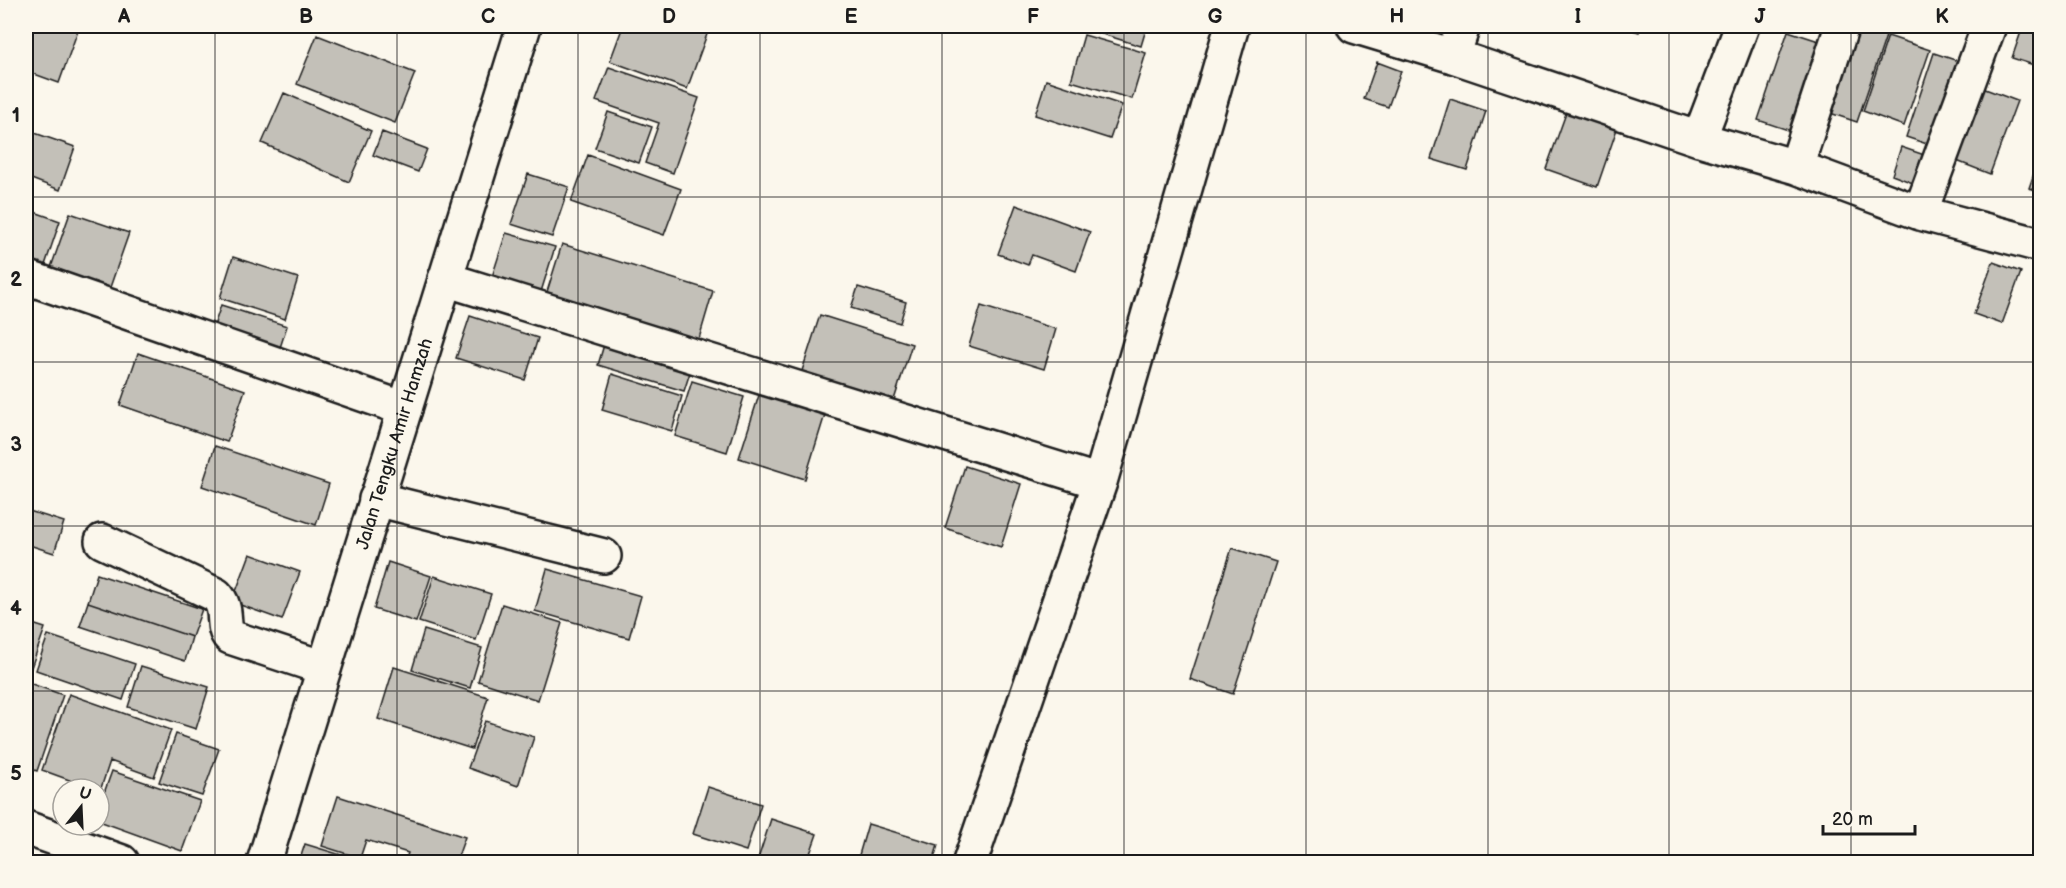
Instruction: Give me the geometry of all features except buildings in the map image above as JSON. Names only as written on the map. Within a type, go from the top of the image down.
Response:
[{"type":"main road","name":"Jalan Tengku Amir Hamzah","points":[[264,862],[524,26]]},
{"type":"main road","points":[[970,862],[1100,482],[1232,26]]},
{"type":"main road","points":[[1354,26],[1458,41],[1699,138],[1796,167],[1920,213],[2040,245]]},
{"type":"main road","points":[[1699,138],[1742,26]]},
{"type":"main road","points":[[1796,167],[1842,26]]},
{"type":"main road","points":[[1920,213],[1989,26]]},
{"type":"main road","points":[[26,277],[405,409]]},
{"type":"main road","points":[[445,279],[1100,482]]},
{"type":"main road","points":[[376,499],[604,556]]},
{"type":"main road","points":[[102,541],[216,595],[223,604],[226,633],[230,637],[324,668]]},
{"type":"main road","points":[[26,828],[122,862]]}]
